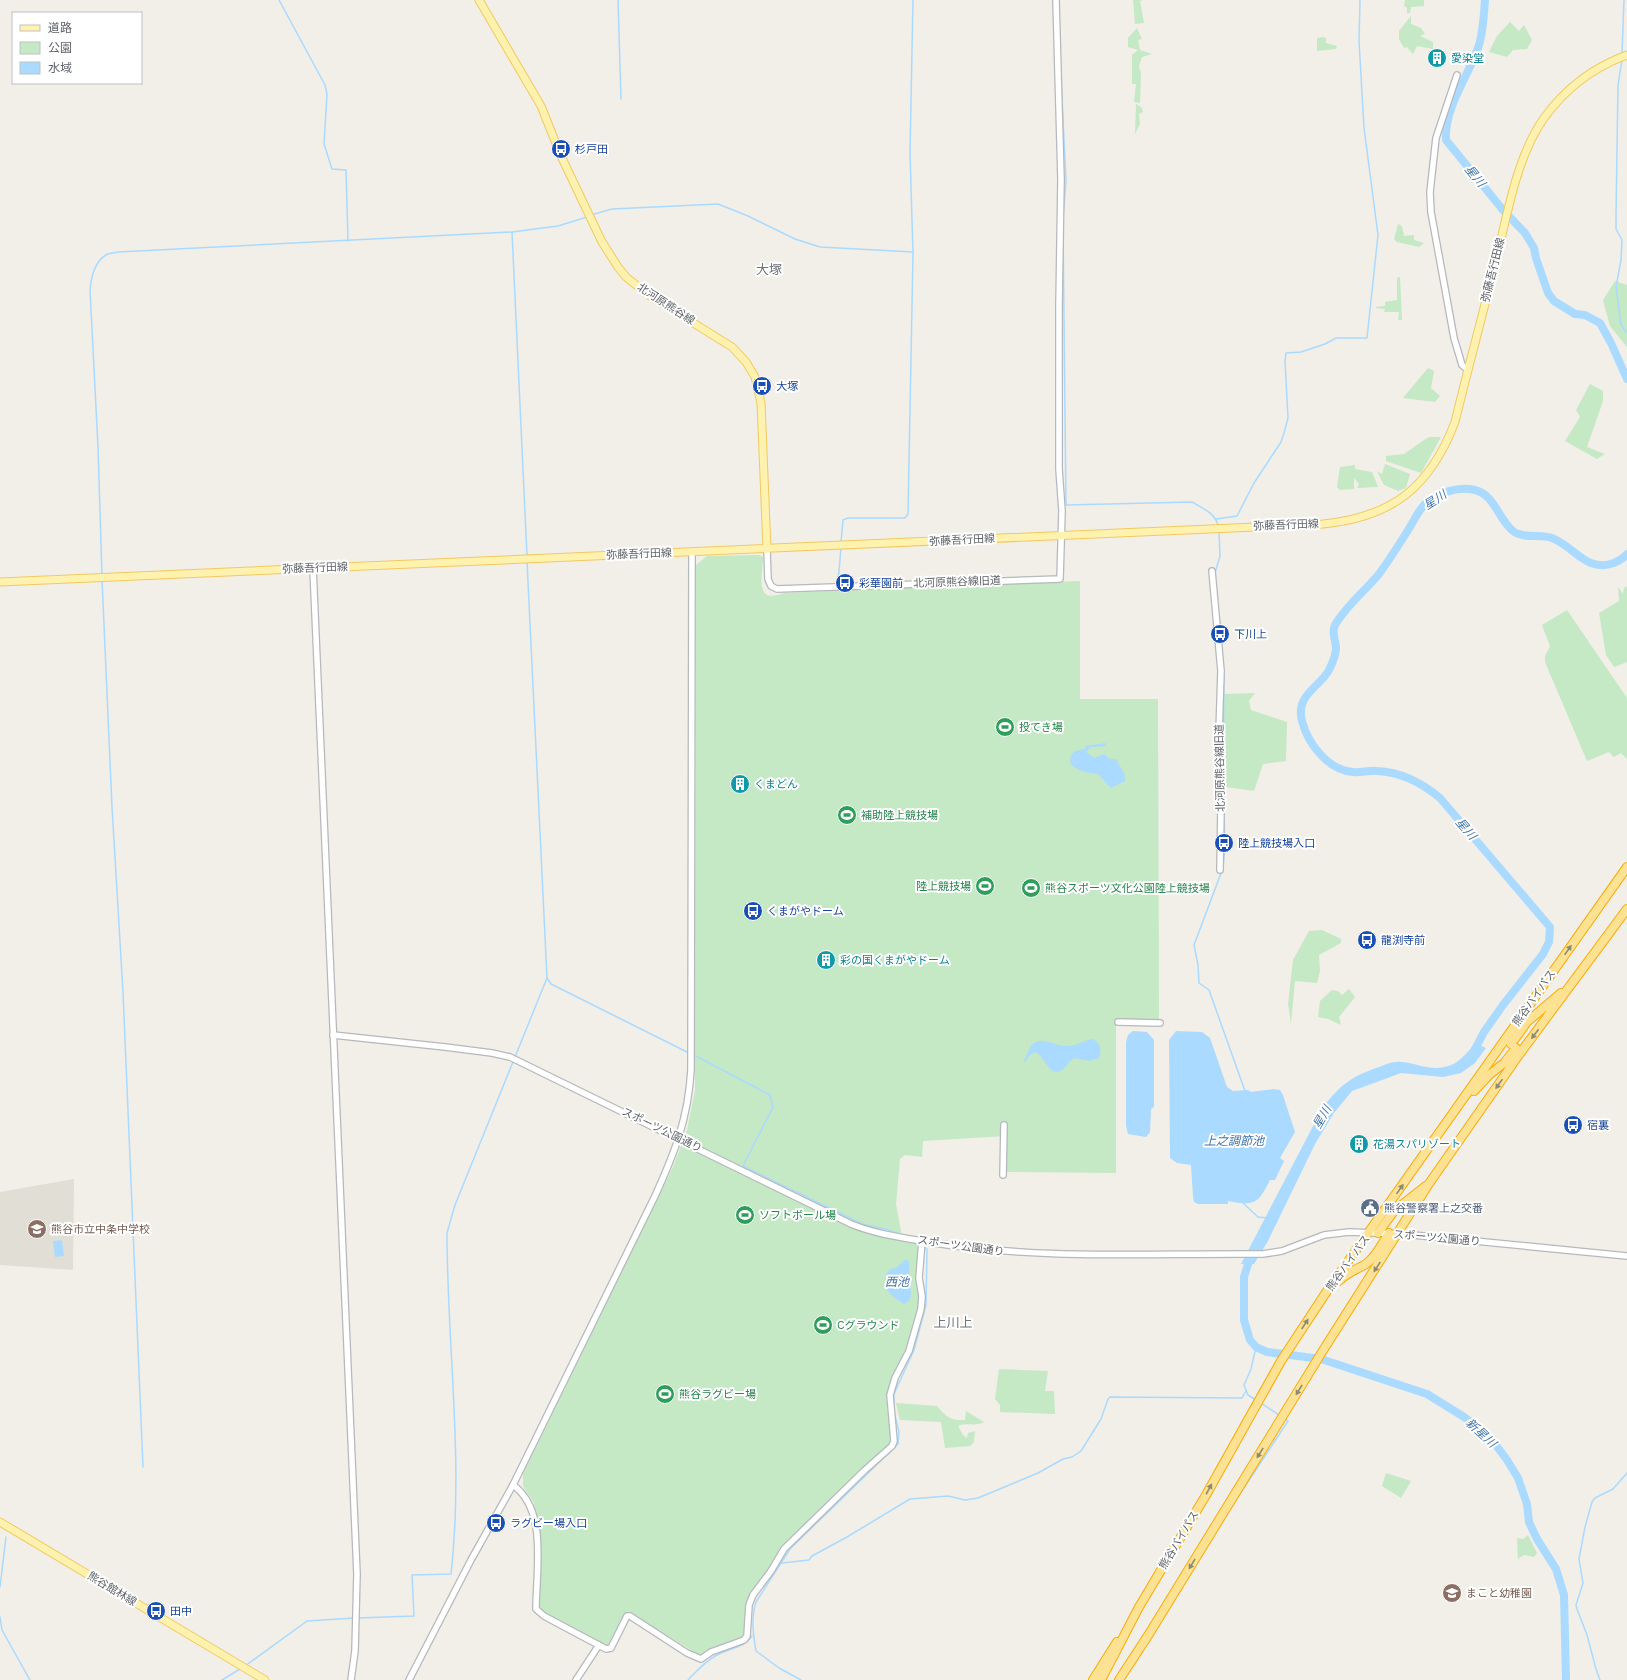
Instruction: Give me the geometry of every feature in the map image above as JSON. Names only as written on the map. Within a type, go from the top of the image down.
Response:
[{"type":"highway","name":"熊谷バイパス","points":[[1101,1680],[1139,1608],[1288,1350],[1322,1298],[1374,1233],[1459,1105],[1627,867]]},
{"type":"highway","name":"熊谷バイパス","points":[[1119,1680],[1322,1352],[1399,1234],[1428,1185],[1574,980],[1627,909]]},
{"type":"highway","points":[[1459,1105],[1468,1099],[1489,1075],[1504,1063],[1527,1022],[1551,1003],[1574,980]]},
{"type":"highway","points":[[1374,1233],[1394,1211],[1424,1186],[1428,1185]]},
{"type":"highway","points":[[1322,1298],[1328,1296],[1344,1276],[1365,1264],[1375,1256],[1388,1233]]},
{"type":"highway","points":[[1093,1680],[1139,1608]]},
{"type":"main road","name":"北河原熊谷線","points":[[479,0],[540,106],[561,156],[602,242],[618,267],[626,277],[650,296],[732,347],[746,362],[755,377],[762,403],[767,549]]},
{"type":"main road","name":"弥藤吾行田線","points":[[0,582],[1323,524],[1355,519],[1379,511],[1405,496],[1418,485],[1440,456],[1455,422],[1510,204],[1529,145],[1544,118],[1563,95],[1588,74],[1627,55]]},
{"type":"main road","name":"熊谷館林線","points":[[0,1522],[265,1680]]},
{"type":"street","points":[[1056,0],[1061,179],[1059,404],[1062,535]]},
{"type":"street","points":[[1458,75],[1436,138],[1430,192],[1431,212],[1454,338],[1462,365],[1468,370]]},
{"type":"street","name":"北河原熊谷線旧道","points":[[767,549],[768,579],[771,586],[777,589],[1060,579],[1062,535]]},
{"type":"street","points":[[409,1680],[471,1560],[513,1485],[655,1196],[679,1138],[686,1111],[691,1070],[692,552]]},
{"type":"street","points":[[313,568],[357,1574],[355,1651],[350,1680]]},
{"type":"street","name":"北河原熊谷線旧道","points":[[1212,571],[1220,671],[1220,870]]},
{"type":"street","points":[[1118,1022],[1160,1023]]},
{"type":"street","name":"スポーツ公園通り","points":[[333,1035],[445,1047],[492,1053],[510,1057],[679,1138],[851,1224],[871,1231],[922,1241],[1004,1252],[1263,1254],[1282,1251],[1335,1232],[1388,1233],[1627,1256]]},
{"type":"street","points":[[1003,1175],[1004,1125]]},
{"type":"street","points":[[513,1485],[528,1500],[534,1520],[538,1564],[536,1604],[538,1613],[606,1649],[611,1648],[627,1616],[630,1616],[687,1652],[701,1659],[711,1652],[746,1638],[751,1600],[784,1550],[865,1470],[892,1446],[894,1441],[890,1395],[895,1378],[909,1351],[921,1309],[922,1296],[919,1278],[922,1241]]},
{"type":"street","points":[[576,1680],[599,1645]]},
{"type":"shaded area","name":"熊谷市立中条中学校","points":[[74,1179],[73,1270],[0,1265],[0,1192]]},
{"type":"green space","points":[[1133,0],[1143,0],[1140,1],[1144,23],[1135,24]]},
{"type":"green space","points":[[1405,0],[1424,0],[1424,6],[1411,7],[1410,13],[1407,13],[1407,8],[1404,6]]},
{"type":"green space","points":[[1411,16],[1411,24],[1421,28],[1425,34],[1420,36],[1433,42],[1433,49],[1417,46],[1413,54],[1407,47],[1404,48],[1399,39],[1399,31]]},
{"type":"green space","points":[[1510,22],[1519,31],[1524,25],[1532,40],[1527,49],[1513,50],[1507,57],[1489,52],[1497,36]]},
{"type":"green space","points":[[1137,28],[1142,39],[1138,40],[1140,50],[1152,54],[1142,57],[1139,66],[1141,74],[1140,103],[1134,102],[1136,84],[1132,84],[1132,55],[1138,50],[1128,47],[1128,38]]},
{"type":"green space","points":[[1317,38],[1326,38],[1326,43],[1337,46],[1336,49],[1317,51]]},
{"type":"green space","points":[[1136,104],[1142,108],[1143,112],[1139,114],[1140,124],[1135,134]]},
{"type":"green space","points":[[1398,224],[1402,226],[1404,236],[1414,235],[1414,240],[1424,243],[1419,247],[1397,242],[1394,239]]},
{"type":"green space","points":[[1400,277],[1402,320],[1398,320],[1399,312],[1384,312],[1385,309],[1376,307],[1385,306],[1385,302],[1397,300],[1397,278]]},
{"type":"green space","points":[[1615,281],[1627,285],[1627,347],[1610,326],[1603,300]]},
{"type":"green space","points":[[1428,368],[1434,371],[1431,388],[1440,396],[1435,402],[1403,398]]},
{"type":"green space","points":[[1590,384],[1603,391],[1603,401],[1587,447],[1605,454],[1597,459],[1565,441],[1580,417],[1576,410]]},
{"type":"green space","points":[[1430,437],[1441,437],[1421,473],[1386,461],[1386,456],[1404,454]]},
{"type":"green space","points":[[1385,464],[1410,474],[1406,488],[1398,491],[1384,485],[1377,471],[1382,474]]},
{"type":"green space","points":[[1355,465],[1355,469],[1372,472],[1378,487],[1357,488],[1359,484],[1354,478],[1354,489],[1340,490],[1337,487],[1340,467]]},
{"type":"green space","points":[[759,555],[763,557],[761,579],[764,592],[768,595],[774,596],[784,593],[1080,581],[1080,699],[1158,699],[1159,1020],[1116,1019],[1116,1173],[1006,1172],[1005,1136],[923,1141],[922,1157],[905,1155],[900,1159],[896,1204],[903,1242],[919,1244],[917,1275],[920,1301],[907,1353],[888,1394],[887,1408],[892,1436],[888,1446],[794,1534],[749,1597],[743,1638],[706,1651],[701,1656],[627,1611],[618,1633],[609,1647],[540,1611],[538,1606],[541,1560],[534,1503],[523,1486],[523,1474],[673,1167],[687,1130],[695,1090],[696,565],[707,556]]},
{"type":"green space","points":[[1627,586],[1627,662],[1614,667],[1606,655],[1599,613],[1619,601],[1618,587],[1623,594],[1624,588]]},
{"type":"green space","points":[[1567,610],[1627,698],[1627,759],[1621,753],[1614,757],[1609,752],[1587,761],[1545,662],[1545,656],[1550,646],[1542,625]]},
{"type":"green space","points":[[1255,693],[1249,701],[1251,710],[1287,722],[1286,761],[1263,764],[1254,791],[1226,787],[1223,694]]},
{"type":"green space","points":[[1322,930],[1341,939],[1341,943],[1319,955],[1320,971],[1317,983],[1295,981],[1291,1024],[1288,1004],[1293,960],[1309,931]]},
{"type":"green space","points":[[1349,989],[1355,997],[1339,1017],[1341,1025],[1328,1019],[1318,1017],[1320,1001],[1332,990],[1338,991],[1342,995]]},
{"type":"green space","points":[[999,1369],[1048,1371],[1045,1391],[1054,1391],[1055,1414],[1000,1412],[1000,1405],[995,1399]]},
{"type":"green space","points":[[896,1403],[937,1406],[946,1416],[956,1420],[965,1420],[966,1411],[984,1422],[958,1426],[963,1435],[967,1438],[968,1433],[975,1431],[974,1442],[970,1446],[945,1448],[941,1422],[900,1420]]},
{"type":"green space","points":[[1386,1473],[1411,1481],[1401,1498],[1382,1486]]},
{"type":"green space","points":[[1528,1535],[1537,1553],[1534,1557],[1524,1555],[1518,1559],[1518,1562],[1517,1538],[1523,1539]]},
{"type":"water","points":[[1106,743],[1106,746],[1091,747],[1086,752],[1094,758],[1104,754],[1110,759],[1116,759],[1125,775],[1125,781],[1111,788],[1098,774],[1079,770],[1070,763],[1071,755],[1075,751],[1085,749],[1086,746]]},
{"type":"water","points":[[1133,1031],[1147,1032],[1154,1040],[1154,1107],[1151,1109],[1150,1132],[1146,1137],[1128,1134],[1126,1126],[1126,1042],[1128,1035]]},
{"type":"water","name":"上之調節池","points":[[1176,1031],[1202,1032],[1210,1038],[1227,1087],[1233,1091],[1248,1090],[1251,1092],[1273,1089],[1280,1090],[1283,1095],[1295,1132],[1280,1158],[1284,1161],[1275,1180],[1270,1180],[1259,1199],[1255,1201],[1244,1203],[1228,1201],[1228,1204],[1198,1204],[1194,1202],[1191,1165],[1177,1163],[1170,1158],[1169,1040]]},
{"type":"water","points":[[1092,1039],[1099,1044],[1099,1058],[1089,1061],[1074,1058],[1064,1069],[1058,1072],[1050,1069],[1042,1058],[1035,1052],[1030,1055],[1025,1062],[1023,1062],[1031,1046],[1038,1041],[1068,1046]]},
{"type":"water","points":[[1475,1043],[1486,1048],[1475,1063],[1461,1073],[1443,1077],[1401,1073],[1352,1091],[1334,1113],[1315,1144],[1268,1241],[1254,1264],[1241,1264],[1323,1107],[1341,1087],[1361,1074],[1392,1062],[1405,1062],[1430,1068],[1446,1067],[1458,1061]]},
{"type":"water","points":[[62,1240],[64,1256],[55,1257],[53,1241]]},
{"type":"water","name":"西池","points":[[906,1259],[909,1262],[911,1296],[909,1301],[904,1304],[890,1294],[885,1285],[885,1280],[890,1269],[896,1268]]},
{"type":"waterway","points":[[279,0],[325,85],[327,94],[324,144],[332,169],[346,170],[348,241]]},
{"type":"waterway","points":[[618,0],[621,99]]},
{"type":"waterway","points":[[841,542],[843,520],[848,518],[905,518],[908,514],[913,254],[910,152],[913,0]]},
{"type":"waterway","points":[[1059,0],[1059,26]]},
{"type":"waterway","points":[[1216,519],[1237,516],[1254,483],[1281,442],[1288,418],[1285,361],[1286,353],[1301,352],[1325,344],[1336,338],[1367,338],[1378,235],[1364,128],[1359,41],[1360,0]]},
{"type":"waterway","name":"星川","points":[[1485,0],[1479,45],[1453,104],[1446,128],[1446,140],[1503,210],[1525,233],[1534,248],[1548,293],[1554,301],[1575,314],[1585,315],[1600,323],[1611,343],[1627,379]]},
{"type":"waterway","points":[[1622,54],[1624,0]]},
{"type":"waterway","points":[[1060,58],[1066,181],[1063,218]]},
{"type":"waterway","points":[[1622,60],[1618,85],[1616,215],[1616,229],[1622,240],[1621,260],[1616,287],[1621,325],[1627,333]]},
{"type":"waterway","points":[[591,215],[612,209],[718,204],[748,216],[795,239],[820,247],[913,252]]},
{"type":"waterway","points":[[102,576],[98,447],[90,290],[91,280],[96,266],[107,254],[118,252],[512,232],[558,226],[587,217]]},
{"type":"waterway","points":[[1063,226],[1066,505],[1192,502],[1211,514],[1218,525]]},
{"type":"waterway","points":[[512,232],[527,556]]},
{"type":"waterway","name":"星川","points":[[1473,1053],[1484,1032],[1503,1005],[1543,954],[1549,942],[1550,927],[1440,798],[1419,783],[1403,776],[1374,771],[1353,772],[1344,770],[1327,761],[1314,747],[1305,730],[1302,721],[1302,704],[1305,698],[1329,670],[1335,656],[1336,648],[1334,628],[1339,618],[1379,574],[1423,506],[1435,497],[1448,491],[1462,489],[1475,490],[1482,493],[1492,502],[1513,531],[1527,536],[1552,538],[1588,562],[1604,565],[1614,563],[1627,554]]},
{"type":"waterway","points":[[1215,573],[1220,556],[1219,531]]},
{"type":"waterway","points":[[838,582],[841,548]]},
{"type":"waterway","points":[[527,561],[547,978],[551,984],[689,1053]]},
{"type":"waterway","points":[[102,579],[112,807],[123,992],[143,1467]]},
{"type":"waterway","points":[[1219,614],[1223,666]]},
{"type":"waterway","points":[[1223,774],[1224,676]]},
{"type":"waterway","points":[[1223,788],[1225,845],[1223,868],[1194,945],[1198,965],[1199,983],[1209,990],[1245,1091]]},
{"type":"waterway","points":[[358,1618],[414,1616],[412,1575],[451,1574],[455,1531],[456,1489],[447,1233],[455,1205],[547,978]]},
{"type":"waterway","points":[[692,1054],[770,1095],[773,1107],[743,1166],[865,1225],[886,1229],[899,1234]]},
{"type":"waterway","points":[[1243,1203],[1258,1217],[1267,1218]]},
{"type":"waterway","points":[[913,1242],[921,1246]]},
{"type":"waterway","points":[[801,1680],[779,1668],[756,1651],[753,1626],[753,1614],[756,1602],[790,1549],[898,1444],[899,1432],[894,1412],[894,1394],[914,1350],[926,1305],[927,1249],[924,1247]]},
{"type":"waterway","name":"新星川","points":[[1254,1255],[1248,1264],[1244,1277],[1244,1320],[1250,1340],[1256,1347],[1267,1352],[1321,1359],[1427,1394],[1480,1429],[1493,1441],[1507,1460],[1518,1478],[1527,1504],[1529,1522],[1537,1539],[1556,1569],[1564,1595],[1566,1680]]},
{"type":"waterway","points":[[1256,1347],[1251,1369],[1244,1385],[1248,1395],[1256,1400]]},
{"type":"waterway","points":[[782,1563],[809,1560],[812,1556],[910,1499],[948,1496],[965,1500],[978,1498],[1038,1473],[1063,1459],[1072,1457],[1081,1451],[1101,1419],[1110,1397],[1242,1398],[1246,1391]]},
{"type":"waterway","points":[[1261,1403],[1279,1415]]},
{"type":"waterway","points":[[1232,1506],[1288,1421],[1284,1418]]},
{"type":"waterway","points":[[1600,1680],[1587,1635],[1576,1605],[1583,1583],[1579,1559],[1585,1527],[1592,1502],[1595,1498],[1613,1489],[1627,1473]]},
{"type":"waterway","points":[[0,1587],[6,1537]]},
{"type":"waterway","points":[[0,1617],[2,1630],[30,1680]]},
{"type":"waterway","points":[[245,1666],[307,1621],[354,1618]]},
{"type":"waterway","points":[[688,1680],[701,1666],[713,1657],[745,1643],[752,1636]]},
{"type":"waterway","points":[[222,1680],[240,1669]]},
{"type":"place","name":"愛染堂","points":[[1437,58]]},
{"type":"place","name":"杉戸田","points":[[561,149]]},
{"type":"place","name":"大塚","points":[[762,386]]},
{"type":"place","name":"彩華園前","points":[[845,583]]},
{"type":"place","name":"下川上","points":[[1220,634]]},
{"type":"place","name":"投てき場","points":[[1005,727]]},
{"type":"place","name":"くまどん","points":[[740,784]]},
{"type":"place","name":"補助陸上競技場","points":[[847,815]]},
{"type":"place","name":"陸上競技場入口","points":[[1224,843]]},
{"type":"place","name":"陸上競技場","points":[[985,886]]},
{"type":"place","name":"熊谷スポーツ文化公園陸上競技場","points":[[1031,888]]},
{"type":"place","name":"くまがやドーム","points":[[753,911]]},
{"type":"place","name":"龍渕寺前","points":[[1367,940]]},
{"type":"place","name":"彩の国くまがやドーム","points":[[826,960]]},
{"type":"place","name":"宿裏","points":[[1573,1125]]},
{"type":"place","name":"花湯スパリゾート","points":[[1359,1144]]},
{"type":"place","name":"熊谷警察署上之交番","points":[[1370,1208]]},
{"type":"place","name":"ソフトボール場","points":[[745,1215]]},
{"type":"place","name":"熊谷市立中条中学校","points":[[37,1229]]},
{"type":"place","name":"Cグラウンド","points":[[823,1325]]},
{"type":"place","name":"熊谷ラグビー場","points":[[665,1394]]},
{"type":"place","name":"ラグビー場入口","points":[[496,1523]]},
{"type":"place","name":"まこと幼稚園","points":[[1452,1593]]},
{"type":"place","name":"田中","points":[[156,1611]]},
{"type":"district","name":"大塚","points":[[769,269]]},
{"type":"district","name":"上川上","points":[[953,1322]]}]
